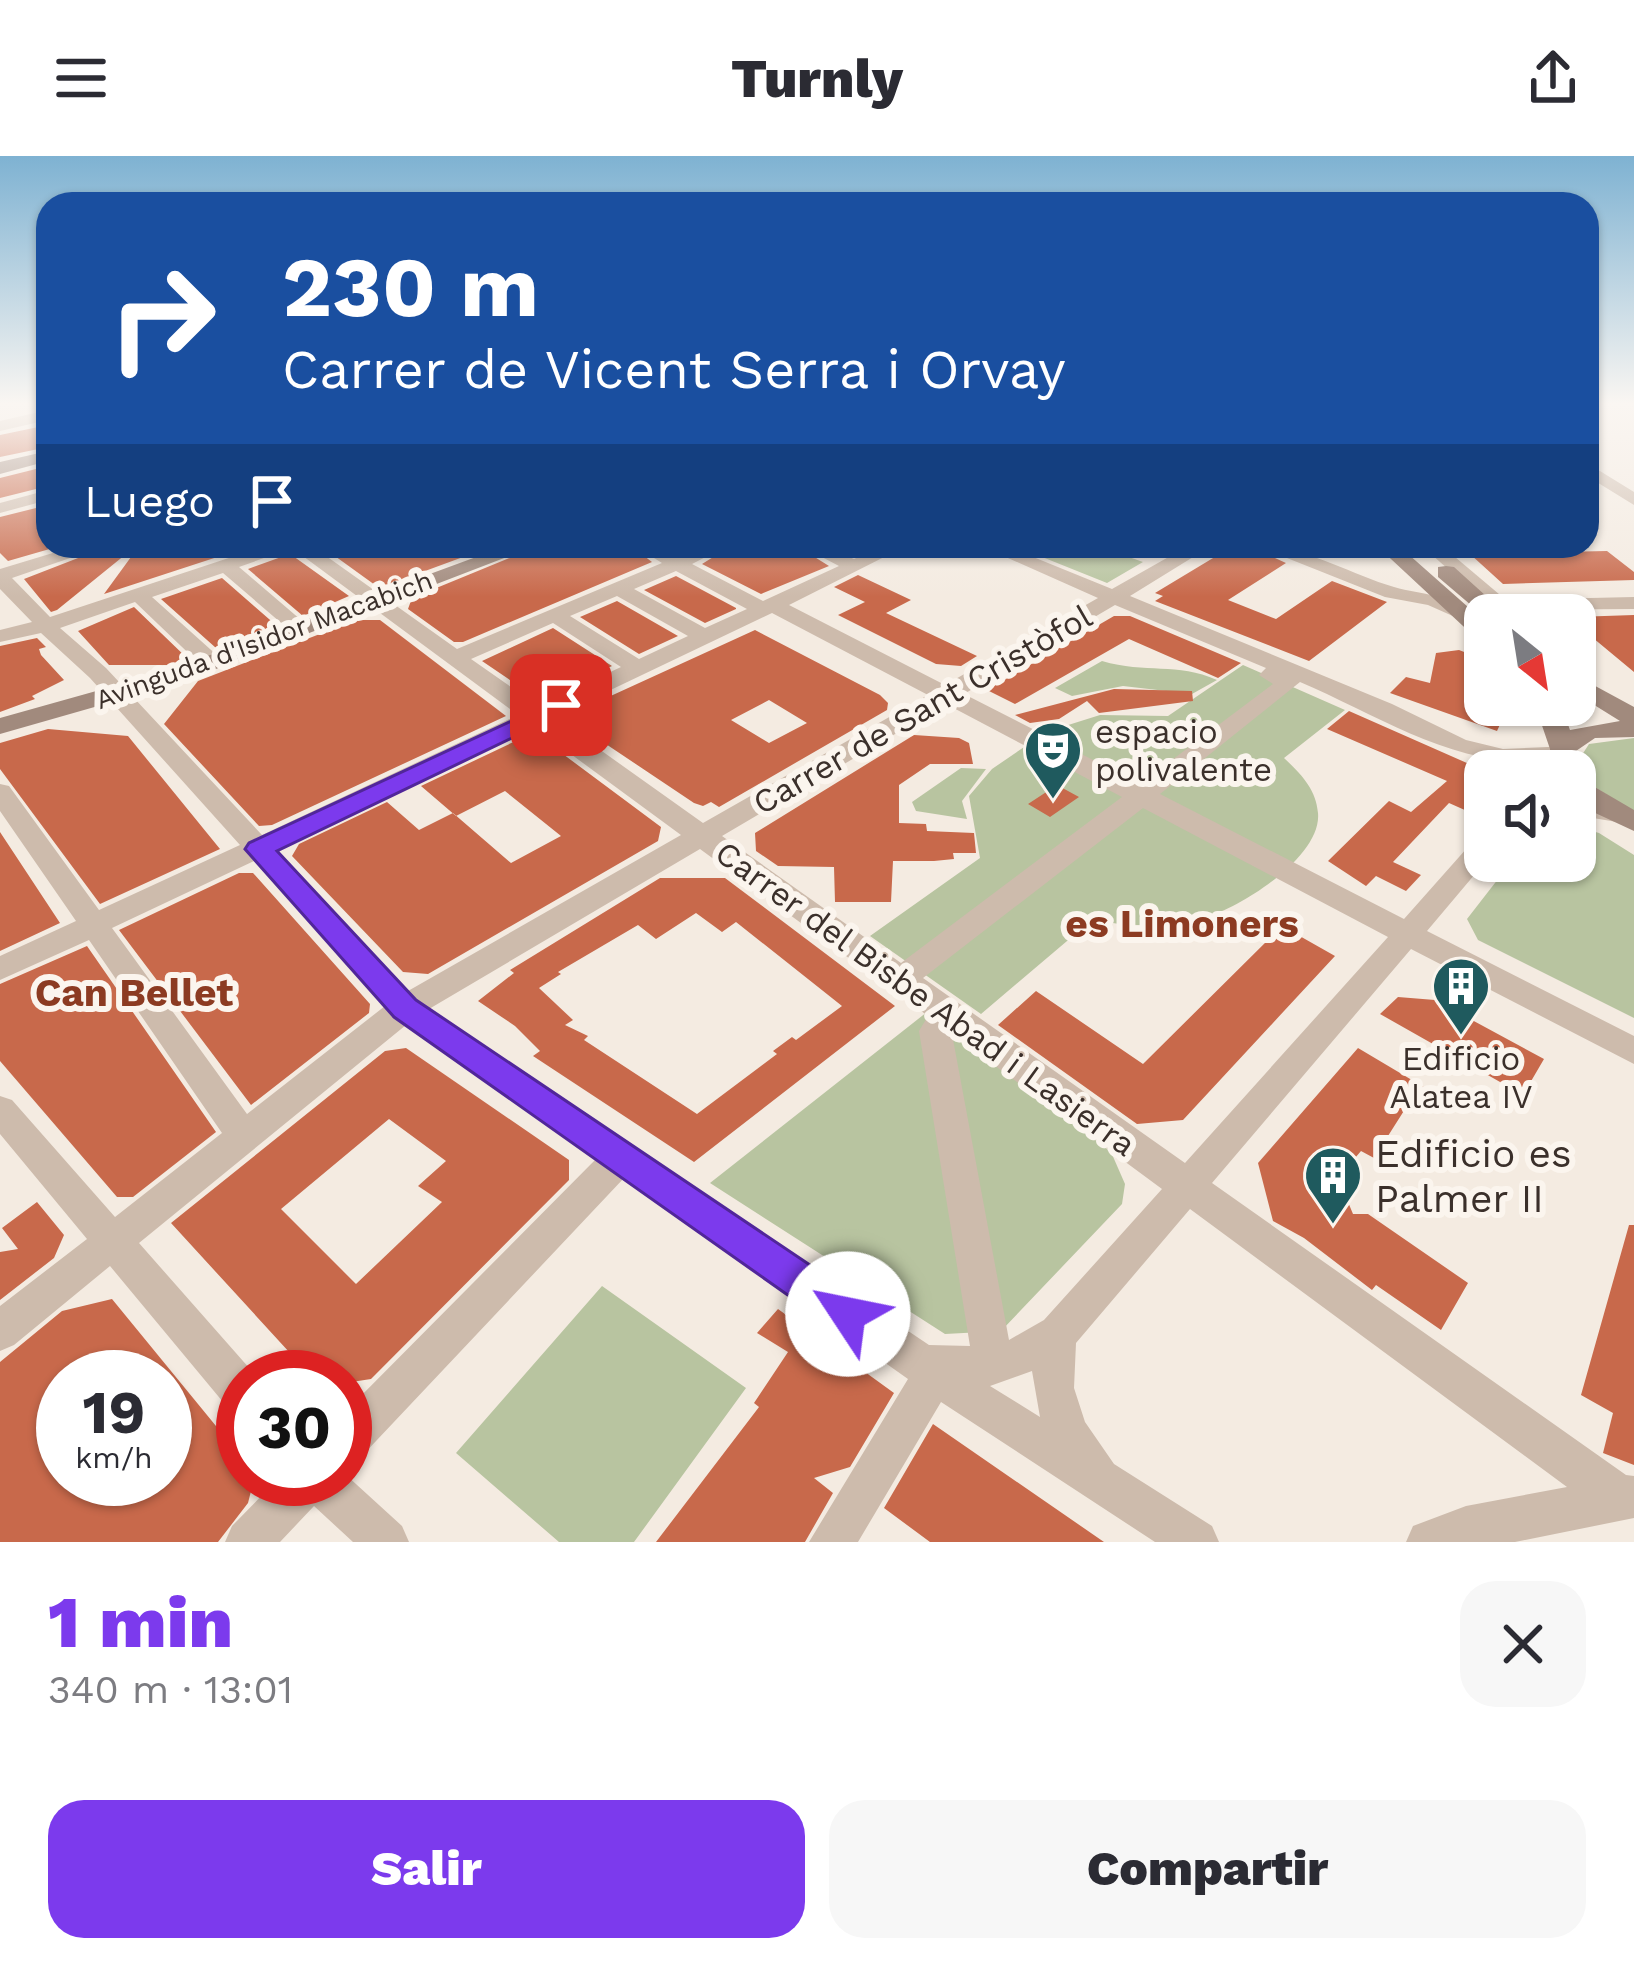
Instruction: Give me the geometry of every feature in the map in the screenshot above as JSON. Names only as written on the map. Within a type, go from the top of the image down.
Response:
[{"type":"main road","name":"Avinguda d'Isidor Macabich","points":[[0,726],[116,696],[492,558]]},
{"type":"main road","points":[[1400,558],[1464,615]]},
{"type":"main road","points":[[1432,558],[1478,594]]},
{"type":"main road","points":[[1596,695],[1634,718]]},
{"type":"main road","points":[[1571,750],[1581,733],[1634,729]]},
{"type":"main road","points":[[1596,792],[1628,820]]},
{"type":"street","points":[[1599,476],[1629,492]]},
{"type":"street","points":[[0,508],[36,498]]},
{"type":"street","points":[[58,558],[0,576],[259,849],[392,1020],[438,1033],[619,1159],[1196,1542]]},
{"type":"street","points":[[0,636],[48,625],[248,558]]},
{"type":"street","name":"Carrer del Bisbe Abad i Lasierra","points":[[317,558],[1551,1449],[1628,1498]]},
{"type":"street","points":[[665,558],[945,696],[1634,1051]]},
{"type":"street","points":[[454,658],[690,558]]},
{"type":"street","points":[[836,558],[854,566]]},
{"type":"street","points":[[0,969],[871,558]]},
{"type":"street","points":[[1019,558],[1473,750]]},
{"type":"street","name":"Carrer de Sant Cristòfol","points":[[714,845],[743,812],[1182,558]]},
{"type":"street","points":[[1298,558],[1392,593],[1433,600],[1464,615]]},
{"type":"street","points":[[1444,558],[1482,594]]},
{"type":"street","points":[[231,570],[301,629]]},
{"type":"street","points":[[618,588],[705,637]]},
{"type":"street","points":[[143,599],[212,663]]},
{"type":"street","points":[[1596,605],[1634,603]]},
{"type":"street","points":[[554,615],[638,668]]},
{"type":"street","points":[[901,979],[1289,683],[1270,675],[1283,666]]},
{"type":"street","points":[[0,792],[244,1137]]},
{"type":"street","points":[[1596,812],[1628,820]]},
{"type":"street","points":[[0,1331],[392,1020],[714,845]]},
{"type":"street","points":[[933,1368],[1013,1362],[1058,1334],[1464,869]]},
{"type":"street","points":[[946,1012],[935,1031],[994,1366]]},
{"type":"street","points":[[0,1110],[216,1361]]},
{"type":"street","points":[[372,1415],[619,1159]]},
{"type":"street","points":[[1058,1334],[1050,1366],[1057,1409],[1078,1450],[1114,1489]]},
{"type":"street","points":[[832,1542],[933,1368]]},
{"type":"street","points":[[1551,1449],[1564,1488],[1556,1511]]},
{"type":"street","points":[[1429,1542],[1466,1528],[1628,1498]]},
{"type":"street","points":[[248,1542],[286,1506]]},
{"type":"street","points":[[345,1506],[386,1542]]},
{"type":"green space","points":[[1045,558],[1143,562],[1107,583]]},
{"type":"green space","points":[[1102,661],[1188,671],[1217,680],[1192,694],[1123,686],[1072,696],[1055,688]]},
{"type":"green space","points":[[1243,665],[1345,710],[1284,758],[1311,789],[1318,813],[1316,829],[1294,862],[1258,891],[1221,911],[1179,923],[1135,925],[1093,919],[981,1014],[870,936],[980,858],[969,796],[992,769],[1046,732],[1100,715],[1168,716]]},
{"type":"green space","points":[[1634,738],[1634,812],[1596,788],[1596,750],[1585,750],[1589,744]]},
{"type":"green space","points":[[961,768],[986,769],[962,801],[967,819],[916,811],[912,802]]},
{"type":"green space","points":[[1599,833],[1634,855],[1634,1018],[1478,940],[1467,919],[1496,882],[1596,882]]},
{"type":"green space","points":[[927,1012],[1111,1152],[1125,1184],[1122,1204],[1001,1331],[945,1334],[710,1183]]},
{"type":"green space","points":[[602,1286],[746,1388],[634,1542],[559,1542],[456,1453]]},
{"type":"building","points":[[36,469],[36,489],[0,498],[0,478]]},
{"type":"building","points":[[36,508],[36,553],[8,561],[0,553],[0,517]]},
{"type":"building","points":[[1599,551],[1607,551],[1634,572],[1634,580],[1503,584],[1474,558],[1599,558]]},
{"type":"building","points":[[78,558],[121,558],[51,612],[24,579]]},
{"type":"building","points":[[130,558],[214,558],[104,594]]},
{"type":"building","points":[[278,558],[296,558],[349,596],[303,616],[248,569]]},
{"type":"building","points":[[338,558],[460,558],[387,585],[375,585]]},
{"type":"building","points":[[510,558],[647,558],[652,562],[463,642],[454,642],[408,609],[412,598]]},
{"type":"building","points":[[712,558],[816,558],[829,566],[761,594],[702,564]]},
{"type":"building","points":[[1213,558],[1275,558],[1286,563],[1228,600],[1276,619],[1332,581],[1387,602],[1309,661],[1155,601],[1163,596],[1155,593]]},
{"type":"building","points":[[858,575],[911,600],[886,613],[977,656],[961,666],[936,664],[838,615],[865,602],[834,587]]},
{"type":"building","points":[[676,576],[736,609],[705,623],[644,590]]},
{"type":"building","points":[[222,578],[277,626],[216,648],[161,599]]},
{"type":"building","points":[[617,601],[678,636],[639,654],[580,617]]},
{"type":"building","points":[[134,607],[188,659],[169,665],[109,665],[78,631]]},
{"type":"building","points":[[1634,615],[1634,672],[1596,640],[1596,616]]},
{"type":"building","points":[[1114,616],[1130,616],[1241,663],[1218,678],[1129,639],[1015,704],[987,690]]},
{"type":"building","points":[[356,620],[380,620],[506,716],[272,825],[259,826],[164,724],[198,681]]},
{"type":"building","points":[[553,628],[612,666],[545,698],[535,697],[482,661]]},
{"type":"building","points":[[755,630],[888,703],[887,710],[719,807],[711,802],[694,803],[576,724],[580,710]],"holes":[[[769,700],[807,723],[769,743],[731,720]]]},
{"type":"building","points":[[37,638],[46,647],[39,649],[41,655],[64,680],[32,696],[35,699],[0,712],[0,646]]},
{"type":"building","points":[[1464,652],[1464,719],[1390,693],[1406,677],[1430,683],[1436,653]]},
{"type":"building","points":[[1114,689],[1192,691],[1193,701],[1099,713],[1087,701],[1059,719],[1030,723],[1015,715]]},
{"type":"building","points":[[1349,711],[1464,762],[1464,810],[1449,803],[1393,862],[1421,875],[1406,891],[1376,876],[1366,886],[1328,861],[1389,801],[1411,812],[1447,781],[1327,729]]},
{"type":"building","points":[[48,729],[128,736],[220,849],[100,904],[0,769],[0,743]]},
{"type":"building","points":[[914,735],[959,738],[969,743],[973,764],[930,764],[899,785],[899,823],[926,824],[927,831],[974,833],[976,853],[953,853],[954,859],[934,861],[893,861],[891,902],[835,902],[834,867],[778,866],[756,851],[755,833]]},
{"type":"building","points":[[524,737],[540,737],[661,827],[658,841],[428,974],[403,972],[292,856],[299,844],[387,802],[419,830],[453,813],[421,786]],"holes":[[[505,791],[561,836],[511,863],[456,816]]]},
{"type":"building","name":"espacio polivalente","points":[[1057,785],[1079,797],[1050,817],[1028,804]]},
{"type":"building","points":[[0,832],[60,923],[0,951]]},
{"type":"building","points":[[239,873],[253,873],[370,1004],[369,1013],[251,1105],[119,930]]},
{"type":"building","points":[[660,878],[725,878],[895,1006],[694,1162],[533,1056],[540,1051],[515,1026],[478,1001],[514,973],[510,970]],"holes":[[[696,913],[722,932],[736,922],[842,1006],[773,1051],[777,1054],[697,1114],[584,1040],[588,1036],[565,1025],[573,1020],[539,988],[638,925],[656,939]]]},
{"type":"building","points":[[1282,926],[1335,956],[1183,1120],[1137,1124],[998,1025],[1036,991],[1143,1064]]},
{"type":"building","points":[[87,946],[216,1132],[133,1197],[117,1197],[0,1061],[0,984]]},
{"type":"building","name":"Edificio Alatea IV","points":[[1398,997],[1435,1000],[1544,1059],[1523,1095],[1380,1014]]},
{"type":"building","points":[[406,1048],[569,1160],[569,1180],[372,1378],[372,1350],[287,1350],[171,1223],[385,1051]],"holes":[[[389,1119],[446,1161],[418,1186],[442,1202],[356,1284],[281,1209]]]},
{"type":"building","name":"Edificio es Palmer II","points":[[1358,1048],[1427,1089],[1413,1109],[1407,1106],[1374,1158],[1361,1151],[1338,1178],[1353,1214],[1368,1214],[1468,1283],[1441,1330],[1376,1285],[1372,1290],[1304,1238],[1273,1221],[1258,1163]]},
{"type":"building","points":[[37,1202],[64,1235],[54,1258],[0,1300],[0,1252],[18,1249],[2,1228]]},
{"type":"building","points":[[1629,1225],[1634,1225],[1634,1465],[1603,1453],[1613,1413],[1581,1395]]},
{"type":"building","points":[[112,1299],[154,1350],[36,1350],[36,1506],[192,1506],[192,1397],[216,1426],[216,1506],[246,1506],[218,1542],[0,1542],[0,1362],[62,1311]]},
{"type":"building","points":[[778,1309],[894,1393],[850,1467],[814,1478],[833,1493],[805,1542],[656,1542],[759,1407],[754,1403],[788,1352],[757,1333]]},
{"type":"building","points":[[933,1424],[1104,1542],[930,1542],[884,1508]]},
{"type":"place","name":"espacio polivalente","points":[[1053,801]]},
{"type":"place","name":"Edificio Alatea IV","points":[[1461,1037]]},
{"type":"place","name":"Edificio es Palmer II","points":[[1333,1226]]},
{"type":"district","name":"es Limoners","points":[[1182,923]]},
{"type":"district","name":"Can Bellet","points":[[134,992]]},
{"type":"route","points":[[561,705],[259,849],[405,1008],[848,1314]]}]
